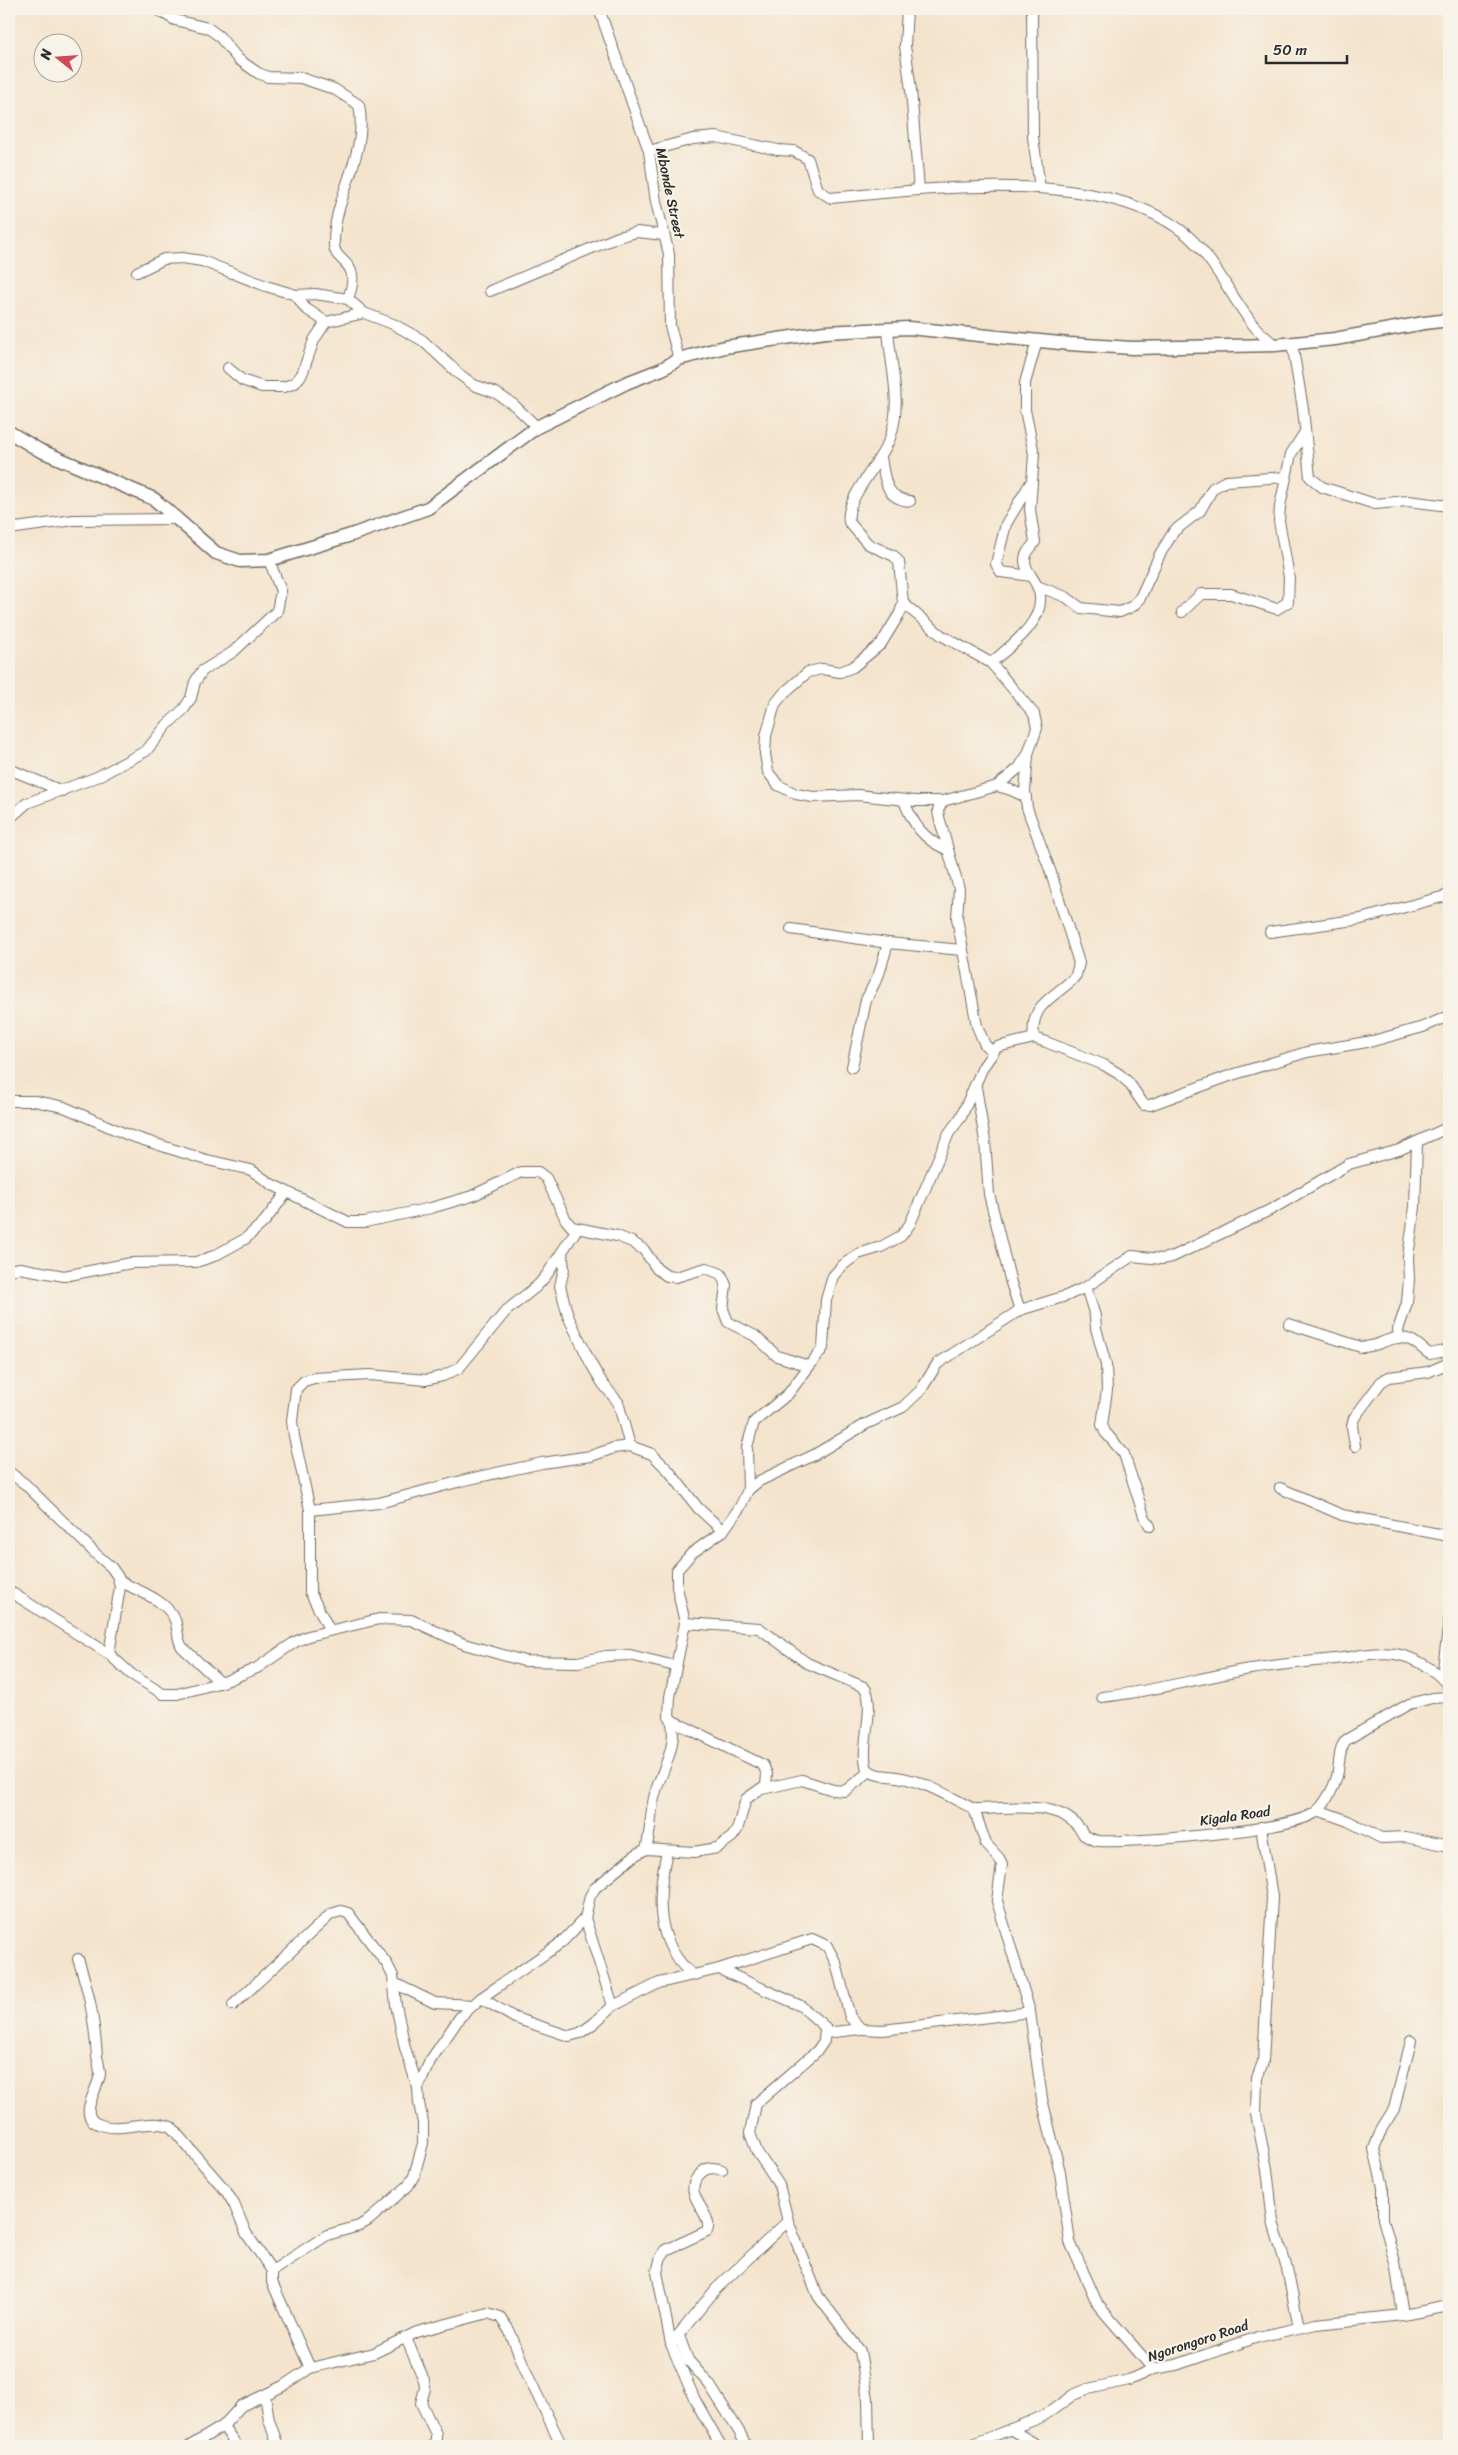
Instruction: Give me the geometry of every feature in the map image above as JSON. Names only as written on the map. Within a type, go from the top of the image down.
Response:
[{"type":"street","points":[[156,9],[175,20],[208,28],[219,36],[238,59],[258,73],[268,77],[301,78],[334,89],[359,105],[361,127],[358,151],[336,227],[334,244],[335,252],[351,270],[352,284],[348,299]]},
{"type":"street","name":"Mbonde Street","points":[[599,9],[649,151],[669,254],[670,326],[679,358]]},
{"type":"street","points":[[907,9],[905,46],[911,90],[919,190]]},
{"type":"street","points":[[1032,9],[1033,138],[1040,188]]},
{"type":"street","points":[[649,151],[693,138],[716,137],[803,154],[808,158],[818,190],[831,198],[981,185],[1040,188],[1110,199],[1148,212],[1172,224],[1188,236],[1205,255],[1255,327],[1275,344]]},
{"type":"street","points":[[490,291],[618,237],[637,232],[664,235]]},
{"type":"street","points":[[137,272],[164,259],[182,258],[202,261],[266,286],[296,295],[315,294],[348,299],[364,313],[422,340],[459,374],[474,385],[496,393],[514,405],[538,428]]},
{"type":"street","points":[[296,295],[305,308],[326,322]]},
{"type":"street","points":[[228,368],[242,380],[262,387],[284,387],[296,383],[302,374],[314,340],[326,322],[364,313]]},
{"type":"street","points":[[9,432],[39,450],[154,499],[216,554],[240,561],[269,560],[351,535],[428,508],[538,428],[619,386],[662,369],[679,358],[783,337],[825,332],[909,328],[1037,341],[1132,348],[1292,343],[1335,339],[1449,320]]},
{"type":"street","points":[[888,329],[897,406],[892,431],[881,458],[852,500],[848,518],[849,522],[868,544],[894,556],[900,562],[903,603],[897,621],[872,653],[844,671],[822,669],[808,672],[784,693],[772,713],[766,736],[765,754],[768,772],[778,785],[796,794],[831,798],[858,795],[904,800],[943,801],[997,786],[1019,768],[1028,754],[1037,728],[1034,714],[991,663],[941,635],[903,603]]},
{"type":"street","points":[[991,663],[1022,635],[1033,621],[1038,606],[1040,591],[1026,565],[1025,558],[1035,542],[1030,510],[1034,454],[1025,410],[1026,384],[1037,341]]},
{"type":"street","points":[[1292,343],[1310,477],[1322,487],[1375,504],[1417,502],[1449,506]]},
{"type":"street","points":[[1182,612],[1201,594],[1231,594],[1277,609],[1288,602],[1289,577],[1279,521],[1286,477],[1293,451],[1305,432]]},
{"type":"street","points":[[881,458],[889,490],[895,497],[910,501]]},
{"type":"street","points":[[1037,586],[1066,597],[1081,608],[1120,612],[1133,606],[1140,598],[1160,554],[1174,531],[1200,511],[1213,488],[1226,481],[1286,477]]},
{"type":"street","points":[[1031,576],[1002,572],[996,564],[1006,524],[1032,481]]},
{"type":"street","points":[[9,530],[74,520],[178,519]]},
{"type":"street","points":[[9,819],[27,803],[62,791],[118,767],[146,750],[166,725],[184,709],[191,698],[194,682],[202,671],[233,652],[272,617],[279,604],[281,591],[269,560]]},
{"type":"street","points":[[1028,754],[1026,797],[1030,820],[1040,839],[1078,963],[1078,969],[1072,980],[1035,1013],[1034,1038]]},
{"type":"street","points":[[9,769],[62,791]]},
{"type":"street","points":[[997,786],[1026,797]]},
{"type":"street","points":[[904,800],[924,837],[946,849]]},
{"type":"street","points":[[943,801],[938,810],[938,817],[946,849],[955,869],[960,889],[957,918],[962,950],[977,1026],[986,1045],[992,1051]]},
{"type":"street","points":[[1270,932],[1361,919],[1449,895]]},
{"type":"street","points":[[791,929],[888,943],[962,950]]},
{"type":"street","points":[[852,1067],[866,1000],[879,974],[888,943]]},
{"type":"street","points":[[646,1849],[651,1831],[654,1797],[671,1749],[674,1734],[668,1706],[685,1623],[677,1587],[678,1570],[692,1553],[723,1531],[740,1507],[748,1490],[747,1447],[754,1422],[788,1394],[823,1348],[826,1300],[833,1276],[842,1265],[858,1254],[881,1247],[901,1236],[910,1224],[949,1133],[961,1117],[992,1051],[1005,1043],[1034,1038],[1112,1070],[1129,1083],[1144,1105],[1150,1105],[1232,1075],[1307,1052],[1374,1040],[1423,1027],[1449,1016]]},
{"type":"street","points":[[976,1087],[985,1141],[989,1194],[1011,1283],[1020,1310]]},
{"type":"street","points":[[9,1101],[35,1101],[64,1107],[128,1135],[203,1159],[251,1170],[271,1184],[340,1220],[365,1222],[472,1196],[510,1176],[531,1170],[546,1178],[568,1224],[577,1229],[617,1236],[632,1242],[644,1250],[657,1269],[667,1276],[676,1277],[706,1268],[717,1271],[724,1277],[726,1285],[723,1309],[728,1322],[755,1336],[776,1356],[809,1366]]},
{"type":"street","points":[[748,1490],[760,1481],[814,1455],[866,1424],[903,1407],[921,1390],[937,1364],[1020,1310],[1066,1296],[1086,1287],[1132,1256],[1162,1259],[1172,1257],[1272,1209],[1349,1164],[1417,1142],[1449,1127]]},
{"type":"street","points":[[1399,1338],[1398,1330],[1407,1303],[1408,1257],[1415,1207],[1417,1142]]},
{"type":"street","points":[[9,1270],[20,1268],[64,1276],[122,1264],[196,1262],[214,1256],[244,1239],[264,1222],[287,1192]]},
{"type":"street","points":[[329,1630],[310,1592],[310,1510],[292,1422],[294,1393],[299,1384],[314,1378],[342,1375],[397,1376],[426,1380],[443,1376],[459,1368],[470,1358],[506,1311],[537,1286],[577,1229]]},
{"type":"street","points":[[562,1252],[564,1269],[560,1286],[568,1316],[591,1364],[603,1384],[618,1402],[630,1446]]},
{"type":"street","points":[[1086,1287],[1095,1316],[1096,1328],[1106,1365],[1107,1390],[1102,1425],[1105,1432],[1124,1454],[1144,1516],[1150,1526]]},
{"type":"street","points":[[1289,1324],[1361,1347],[1370,1348],[1399,1338],[1411,1340],[1430,1354],[1449,1350]]},
{"type":"street","points":[[1355,1446],[1352,1426],[1354,1418],[1381,1382],[1389,1377],[1428,1372],[1449,1363]]},
{"type":"street","points":[[310,1510],[379,1503],[465,1480],[630,1446],[652,1454],[670,1471],[698,1508],[723,1531]]},
{"type":"street","points":[[9,1472],[25,1484],[97,1556],[111,1566],[120,1581],[166,1608],[174,1618],[179,1642],[182,1647],[222,1683]]},
{"type":"street","points":[[1280,1488],[1342,1515],[1449,1536]]},
{"type":"street","points":[[109,1654],[120,1581]]},
{"type":"street","points":[[9,1591],[109,1654],[148,1687],[163,1694],[177,1694],[222,1683],[258,1668],[295,1642],[329,1630],[378,1618],[398,1618],[425,1625],[464,1644],[524,1661],[578,1662],[606,1656],[630,1655],[675,1666]]},
{"type":"street","points":[[1442,1677],[1449,1620]]},
{"type":"street","points":[[685,1623],[759,1628],[807,1662],[864,1687],[869,1698],[865,1758],[870,1772],[877,1775],[900,1777],[928,1786],[974,1809],[986,1844],[1002,1864],[997,1901],[1030,2012],[1042,2099],[1060,2172],[1070,2242],[1098,2305],[1153,2369]]},
{"type":"street","points":[[1102,1697],[1144,1692],[1243,1670],[1303,1661],[1347,1658],[1365,1653],[1394,1654],[1410,1658],[1442,1677],[1449,1687]]},
{"type":"street","points":[[1449,1697],[1432,1698],[1409,1704],[1376,1725],[1346,1740],[1342,1747],[1336,1778],[1318,1810],[1348,1821],[1381,1838],[1406,1837],[1449,1846]]},
{"type":"street","points":[[671,1719],[763,1765],[767,1774],[767,1781],[762,1789]]},
{"type":"street","points":[[612,2006],[585,1918],[588,1902],[595,1888],[634,1856],[646,1849],[708,1851],[724,1844],[732,1838],[740,1824],[744,1802],[749,1795],[762,1789],[802,1780],[833,1790],[845,1791],[870,1772]]},
{"type":"street","name":"Kigala Road","points":[[974,1809],[1048,1808],[1071,1818],[1078,1824],[1084,1836],[1100,1841],[1166,1838],[1261,1827],[1306,1817],[1318,1810]]},
{"type":"street","points":[[1261,1827],[1272,1897],[1262,2062],[1257,2078],[1256,2114],[1267,2169],[1273,2222],[1287,2270],[1299,2327]]},
{"type":"street","points":[[667,1851],[660,1882],[663,1924],[674,1954],[681,1965],[692,1975]]},
{"type":"street","points":[[233,2005],[335,1911],[348,1913],[387,1964],[394,1983],[399,2026],[418,2088],[423,2122],[423,2143],[414,2176],[408,2186],[360,2226],[327,2235],[272,2271]]},
{"type":"street","points":[[418,2088],[441,2042],[460,2017],[477,2002],[561,1943],[585,1918]]},
{"type":"street","points":[[394,1983],[435,2004],[477,2002],[510,2016],[569,2036],[580,2033],[593,2024],[612,2006],[658,1983],[719,1969],[806,1939],[817,1940],[828,1946],[836,1963],[850,2017],[861,2029]]},
{"type":"street","points":[[78,1959],[92,2005],[100,2073],[90,2106],[90,2117],[94,2122],[109,2128],[162,2124],[171,2127],[226,2191],[246,2233],[272,2271],[272,2282],[310,2368]]},
{"type":"street","points":[[719,1969],[801,2006],[821,2022],[825,2033],[817,2051],[765,2094],[756,2104],[750,2133],[753,2144],[776,2180],[788,2221],[818,2296],[860,2351],[868,2400],[869,2446]]},
{"type":"street","points":[[825,2033],[861,2029],[883,2030],[1030,2012]]},
{"type":"street","points":[[1403,2315],[1395,2262],[1383,2219],[1383,2186],[1374,2149],[1382,2128],[1394,2109],[1411,2042]]},
{"type":"street","points":[[721,2446],[695,2400],[671,2344],[657,2265],[661,2257],[672,2246],[707,2231],[709,2227],[707,2219],[694,2191],[695,2180],[704,2170],[710,2168],[722,2170]]},
{"type":"street","points":[[671,2344],[716,2289],[788,2221]]},
{"type":"street","name":"Ngorongoro Road","points":[[968,2446],[1051,2411],[1073,2395],[1088,2389],[1129,2380],[1153,2369],[1176,2365],[1258,2337],[1299,2327],[1403,2315],[1449,2306]]},
{"type":"street","points":[[190,2446],[223,2426],[241,2406],[283,2386],[310,2368],[374,2353],[418,2332],[488,2313],[500,2317],[509,2330],[528,2376],[562,2446]]},
{"type":"street","points":[[679,2336],[688,2360],[714,2392],[746,2446]]},
{"type":"street","points":[[406,2338],[424,2380],[425,2388],[421,2403],[436,2434],[435,2445]]},
{"type":"street","points":[[265,2395],[269,2420],[278,2446]]},
{"type":"street","points":[[223,2426],[237,2446]]},
{"type":"street","points":[[1010,2429],[1039,2446]]}]
